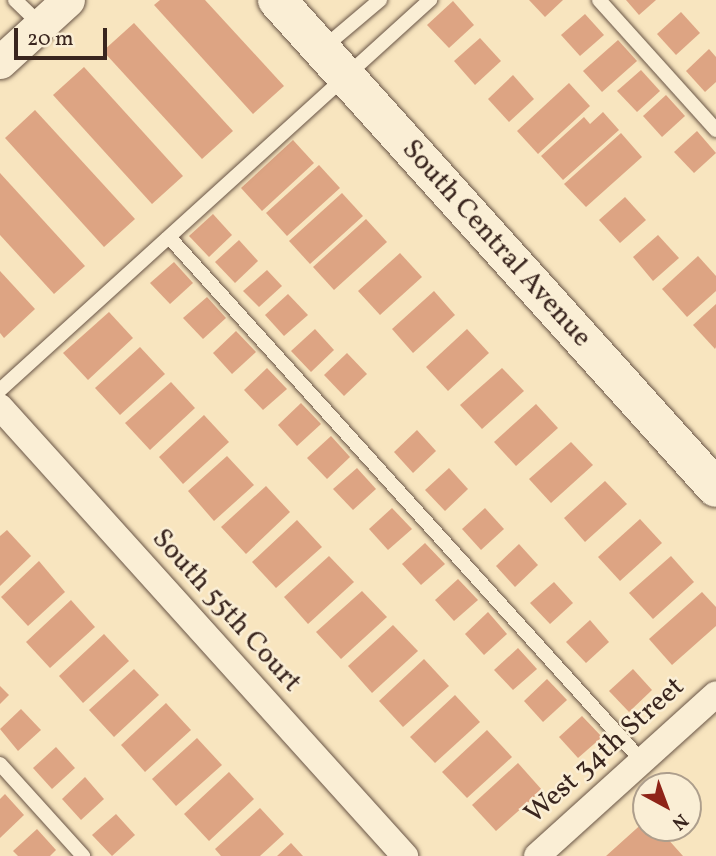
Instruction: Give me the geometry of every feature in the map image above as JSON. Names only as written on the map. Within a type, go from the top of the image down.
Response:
[{"type":"main road","name":"South Central Avenue","points":[[277,0],[716,488]]},
{"type":"street","points":[[3,54],[68,0]]},
{"type":"street","name":"South 55th Court","points":[[0,407],[405,856]]},
{"type":"street","name":"West 34th Street","points":[[537,856],[716,694]]},
{"type":"lane","points":[[15,0],[41,25]]},
{"type":"lane","points":[[0,390],[169,237],[333,63],[380,0]]},
{"type":"lane","points":[[333,63],[430,0]]},
{"type":"lane","points":[[598,0],[716,130]]},
{"type":"lane","points":[[169,237],[641,761]]},
{"type":"lane","points":[[0,764],[83,856]]},
{"type":"building","points":[[160,0],[205,0],[284,86],[253,114],[154,5]]},
{"type":"building","points":[[529,0],[563,0],[545,17]]},
{"type":"building","points":[[626,0],[656,0],[639,15]]},
{"type":"building","points":[[453,1],[474,25],[449,48],[427,25]]},
{"type":"building","points":[[681,12],[700,33],[676,55],[657,34]]},
{"type":"building","points":[[585,14],[604,35],[580,56],[561,35]]},
{"type":"building","points":[[134,23],[233,131],[202,159],[103,51]]},
{"type":"building","points":[[480,38],[501,61],[475,85],[454,61]]},
{"type":"building","points":[[618,40],[637,61],[602,92],[583,71]]},
{"type":"building","points":[[709,49],[716,57],[716,82],[705,92],[686,71]]},
{"type":"building","points":[[84,67],[183,176],[152,204],[53,95]]},
{"type":"building","points":[[641,70],[660,91],[637,112],[617,91]]},
{"type":"building","points":[[513,75],[534,99],[509,122],[488,99]]},
{"type":"building","points":[[569,83],[590,106],[538,154],[517,131]]},
{"type":"building","points":[[666,95],[685,116],[662,137],[643,116]]},
{"type":"building","points":[[35,110],[135,219],[104,247],[5,138]]},
{"type":"building","points":[[603,112],[619,130],[563,180],[541,156],[584,117],[590,124]]},
{"type":"building","points":[[697,131],[716,153],[694,173],[674,152]]},
{"type":"building","points":[[621,133],[642,157],[586,207],[564,184]]},
{"type":"building","points":[[293,140],[314,163],[262,211],[241,188]]},
{"type":"building","points":[[319,165],[340,188],[287,236],[266,213]]},
{"type":"building","points":[[0,173],[85,266],[54,294],[0,235]]},
{"type":"building","points":[[342,193],[363,216],[310,264],[289,241]]},
{"type":"building","points":[[625,197],[646,220],[620,243],[599,220]]},
{"type":"building","points":[[213,214],[232,235],[209,257],[189,236]]},
{"type":"building","points":[[366,219],[387,242],[334,290],[313,267]]},
{"type":"building","points":[[658,235],[679,258],[653,281],[633,257]]},
{"type":"building","points":[[239,240],[258,261],[235,283],[215,262]]},
{"type":"building","points":[[400,253],[422,277],[380,315],[358,291]]},
{"type":"building","points":[[698,256],[716,276],[716,291],[687,317],[662,289]]},
{"type":"building","points":[[174,262],[193,283],[170,304],[150,283]]},
{"type":"building","points":[[267,270],[282,286],[259,307],[243,291]]},
{"type":"building","points":[[0,271],[35,309],[4,338],[0,333]]},
{"type":"building","points":[[434,291],[455,315],[413,353],[392,329]]},
{"type":"building","points":[[288,294],[308,315],[284,336],[265,315]]},
{"type":"building","points":[[207,297],[226,318],[203,339],[183,318]]},
{"type":"building","points":[[716,304],[716,347],[715,349],[693,325]]},
{"type":"building","points":[[109,312],[133,338],[88,380],[63,353]]},
{"type":"building","points":[[315,329],[334,350],[311,372],[291,351]]},
{"type":"building","points":[[467,329],[489,353],[448,391],[426,367]]},
{"type":"building","points":[[236,331],[256,352],[232,374],[213,353]]},
{"type":"building","points":[[140,347],[165,374],[120,415],[95,388]]},
{"type":"building","points":[[347,353],[367,374],[344,396],[324,375]]},
{"type":"building","points":[[267,368],[287,389],[263,410],[244,390]]},
{"type":"building","points":[[502,368],[524,391],[482,429],[460,405]]},
{"type":"building","points":[[171,382],[195,408],[150,450],[125,423]]},
{"type":"building","points":[[301,403],[321,424],[297,446],[278,425]]},
{"type":"building","points":[[536,404],[558,428],[516,466],[494,442]]},
{"type":"building","points":[[204,415],[229,442],[183,484],[159,457]]},
{"type":"building","points":[[417,430],[436,451],[413,473],[394,452]]},
{"type":"building","points":[[331,436],[350,457],[327,479],[307,458]]},
{"type":"building","points":[[571,442],[593,465],[551,503],[529,479]]},
{"type":"building","points":[[227,456],[254,485],[214,521],[188,491]]},
{"type":"building","points":[[357,468],[376,489],[353,510],[333,489]]},
{"type":"building","points":[[449,468],[468,489],[445,511],[425,490]]},
{"type":"building","points":[[605,481],[627,504],[585,542],[564,518]]},
{"type":"building","points":[[266,486],[290,512],[246,554],[221,527]]},
{"type":"building","points":[[392,508],[412,529],[388,550],[369,529]]},
{"type":"building","points":[[485,508],[504,529],[481,550],[462,529]]},
{"type":"building","points":[[640,519],[662,543],[620,581],[598,557]]},
{"type":"building","points":[[297,520],[322,547],[276,588],[252,562]]},
{"type":"building","points":[[7,530],[31,556],[0,586],[0,536]]},
{"type":"building","points":[[425,543],[445,564],[421,585],[402,564]]},
{"type":"building","points":[[519,544],[538,565],[515,587],[496,566]]},
{"type":"building","points":[[329,556],[354,582],[308,624],[284,597]]},
{"type":"building","points":[[671,556],[694,582],[653,619],[629,593]]},
{"type":"building","points":[[39,561],[65,592],[28,626],[1,597]]},
{"type":"building","points":[[458,579],[478,600],[454,621],[435,600]]},
{"type":"building","points":[[554,582],[573,603],[550,624],[530,603]]},
{"type":"building","points":[[362,591],[387,617],[341,659],[316,632]]},
{"type":"building","points":[[702,592],[716,607],[716,626],[672,665],[649,639]]},
{"type":"building","points":[[71,600],[95,627],[50,668],[26,642]]},
{"type":"building","points":[[488,612],[507,634],[484,655],[465,634]]},
{"type":"building","points":[[590,620],[609,642],[586,663],[566,642]]},
{"type":"building","points":[[393,625],[418,651],[372,693],[348,666]]},
{"type":"building","points":[[104,634],[129,661],[83,703],[59,676]]},
{"type":"building","points":[[518,648],[537,669],[513,690],[494,670]]},
{"type":"building","points":[[424,659],[449,686],[403,727],[379,701]]},
{"type":"building","points":[[134,669],[159,695],[114,737],[89,710]]},
{"type":"building","points":[[633,669],[652,690],[629,712],[609,691]]},
{"type":"building","points":[[547,679],[567,700],[543,722],[524,701]]},
{"type":"building","points":[[0,686],[9,695],[0,704]]},
{"type":"building","points":[[455,695],[480,722],[435,763],[410,737]]},
{"type":"building","points":[[166,703],[191,730],[145,772],[121,745]]},
{"type":"building","points":[[21,709],[41,730],[18,751],[0,729]]},
{"type":"building","points":[[582,716],[602,737],[578,758],[559,737]]},
{"type":"building","points":[[487,730],[512,757],[467,798],[442,772]]},
{"type":"building","points":[[197,738],[222,765],[176,806],[152,779]]},
{"type":"building","points":[[56,747],[75,768],[52,789],[33,768]]},
{"type":"building","points":[[518,763],[542,790],[496,831],[472,805]]},
{"type":"building","points":[[229,772],[254,799],[209,841],[184,814]]},
{"type":"building","points":[[85,777],[104,799],[81,820],[62,799]]},
{"type":"building","points":[[5,794],[24,815],[0,838],[0,799]]},
{"type":"building","points":[[260,808],[284,834],[260,856],[221,856],[215,849]]},
{"type":"building","points":[[116,814],[135,835],[112,856],[92,835]]},
{"type":"building","points":[[37,829],[56,850],[50,856],[18,856],[13,851]]},
{"type":"building","points":[[632,833],[632,842],[670,842],[683,856],[606,856]]},
{"type":"building","points":[[291,843],[303,856],[277,856]]}]
